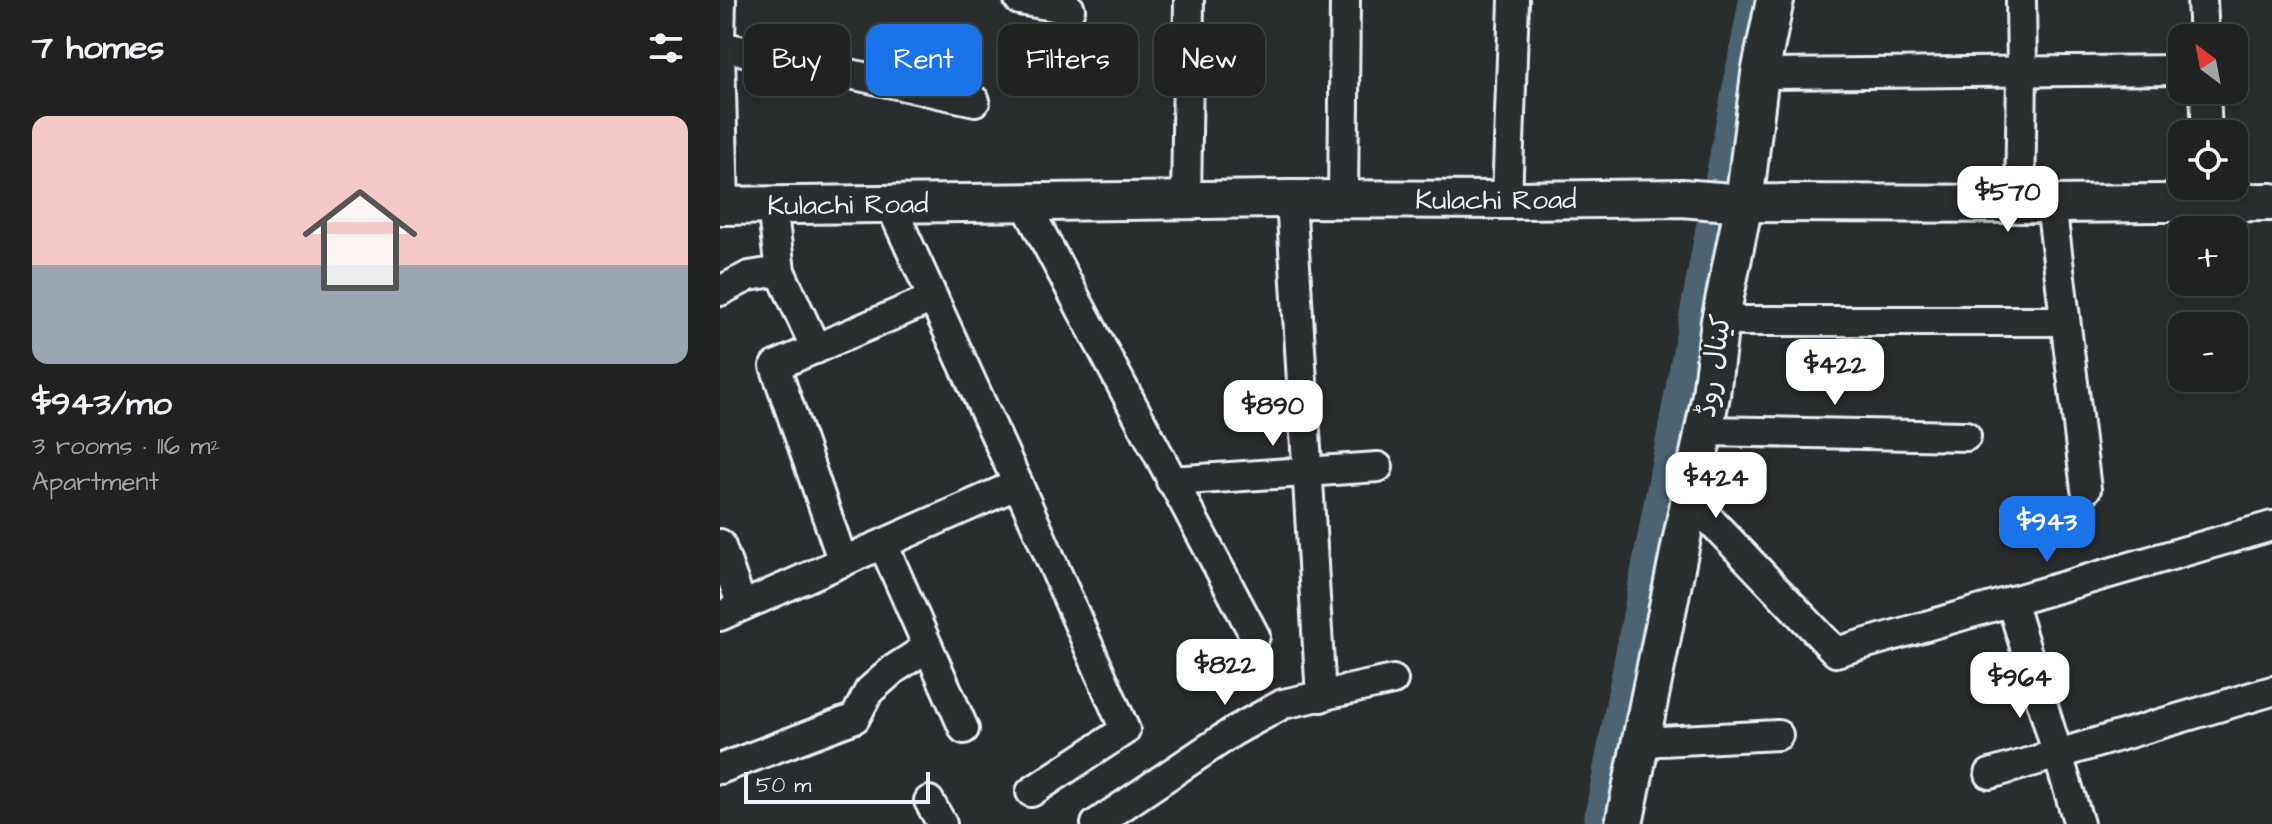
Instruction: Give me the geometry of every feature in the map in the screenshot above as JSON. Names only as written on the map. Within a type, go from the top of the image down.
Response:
[{"type":"street","points":[[721,0],[720,43],[975,101]]},
{"type":"street","points":[[1019,0],[1070,9]]},
{"type":"street","points":[[1186,201],[1189,0]]},
{"type":"street","points":[[1343,200],[1345,0]]},
{"type":"street","points":[[1507,200],[1514,0]]},
{"type":"street","name":"کینال روڈ","points":[[1624,824],[1711,395],[1720,321],[1744,203],[1760,74],[1775,0]]},
{"type":"street","points":[[2021,0],[2022,72],[2036,204],[2065,321],[2086,489]]},
{"type":"street","points":[[2202,0],[2203,24]]},
{"type":"street","points":[[720,53],[722,206]]},
{"type":"street","points":[[1760,74],[2168,70]]},
{"type":"street","name":"Kulachi Road","points":[[722,206],[1681,198],[1744,203],[2036,204],[2168,196]]},
{"type":"street","points":[[1291,199],[1321,697]]},
{"type":"street","name":"Kulachi Road","points":[[2248,199],[2272,202]]},
{"type":"street","points":[[1025,203],[1255,636]]},
{"type":"street","points":[[772,206],[780,271],[816,349]]},
{"type":"street","points":[[891,206],[1018,484],[1125,730],[1031,792]]},
{"type":"street","points":[[720,291],[749,276],[780,271]]},
{"type":"street","points":[[843,562],[775,366],[933,298]]},
{"type":"street","points":[[1720,321],[2065,321]]},
{"type":"street","points":[[1704,431],[1966,436]]},
{"type":"street","points":[[1171,481],[1378,467]]},
{"type":"street","points":[[720,544],[731,611],[1018,484]]},
{"type":"street","points":[[1690,499],[1836,652],[2272,526]]},
{"type":"street","points":[[883,544],[964,729]]},
{"type":"street","points":[[2011,601],[2079,824]]},
{"type":"street","points":[[720,769],[855,718],[869,691],[894,669],[928,647]]},
{"type":"street","points":[[1096,824],[1234,731],[1283,704],[1393,680]]},
{"type":"street","points":[[1990,774],[2272,691]]},
{"type":"street","points":[[1641,742],[1778,735]]},
{"type":"waterway","points":[[1596,824],[1752,0]]}]
